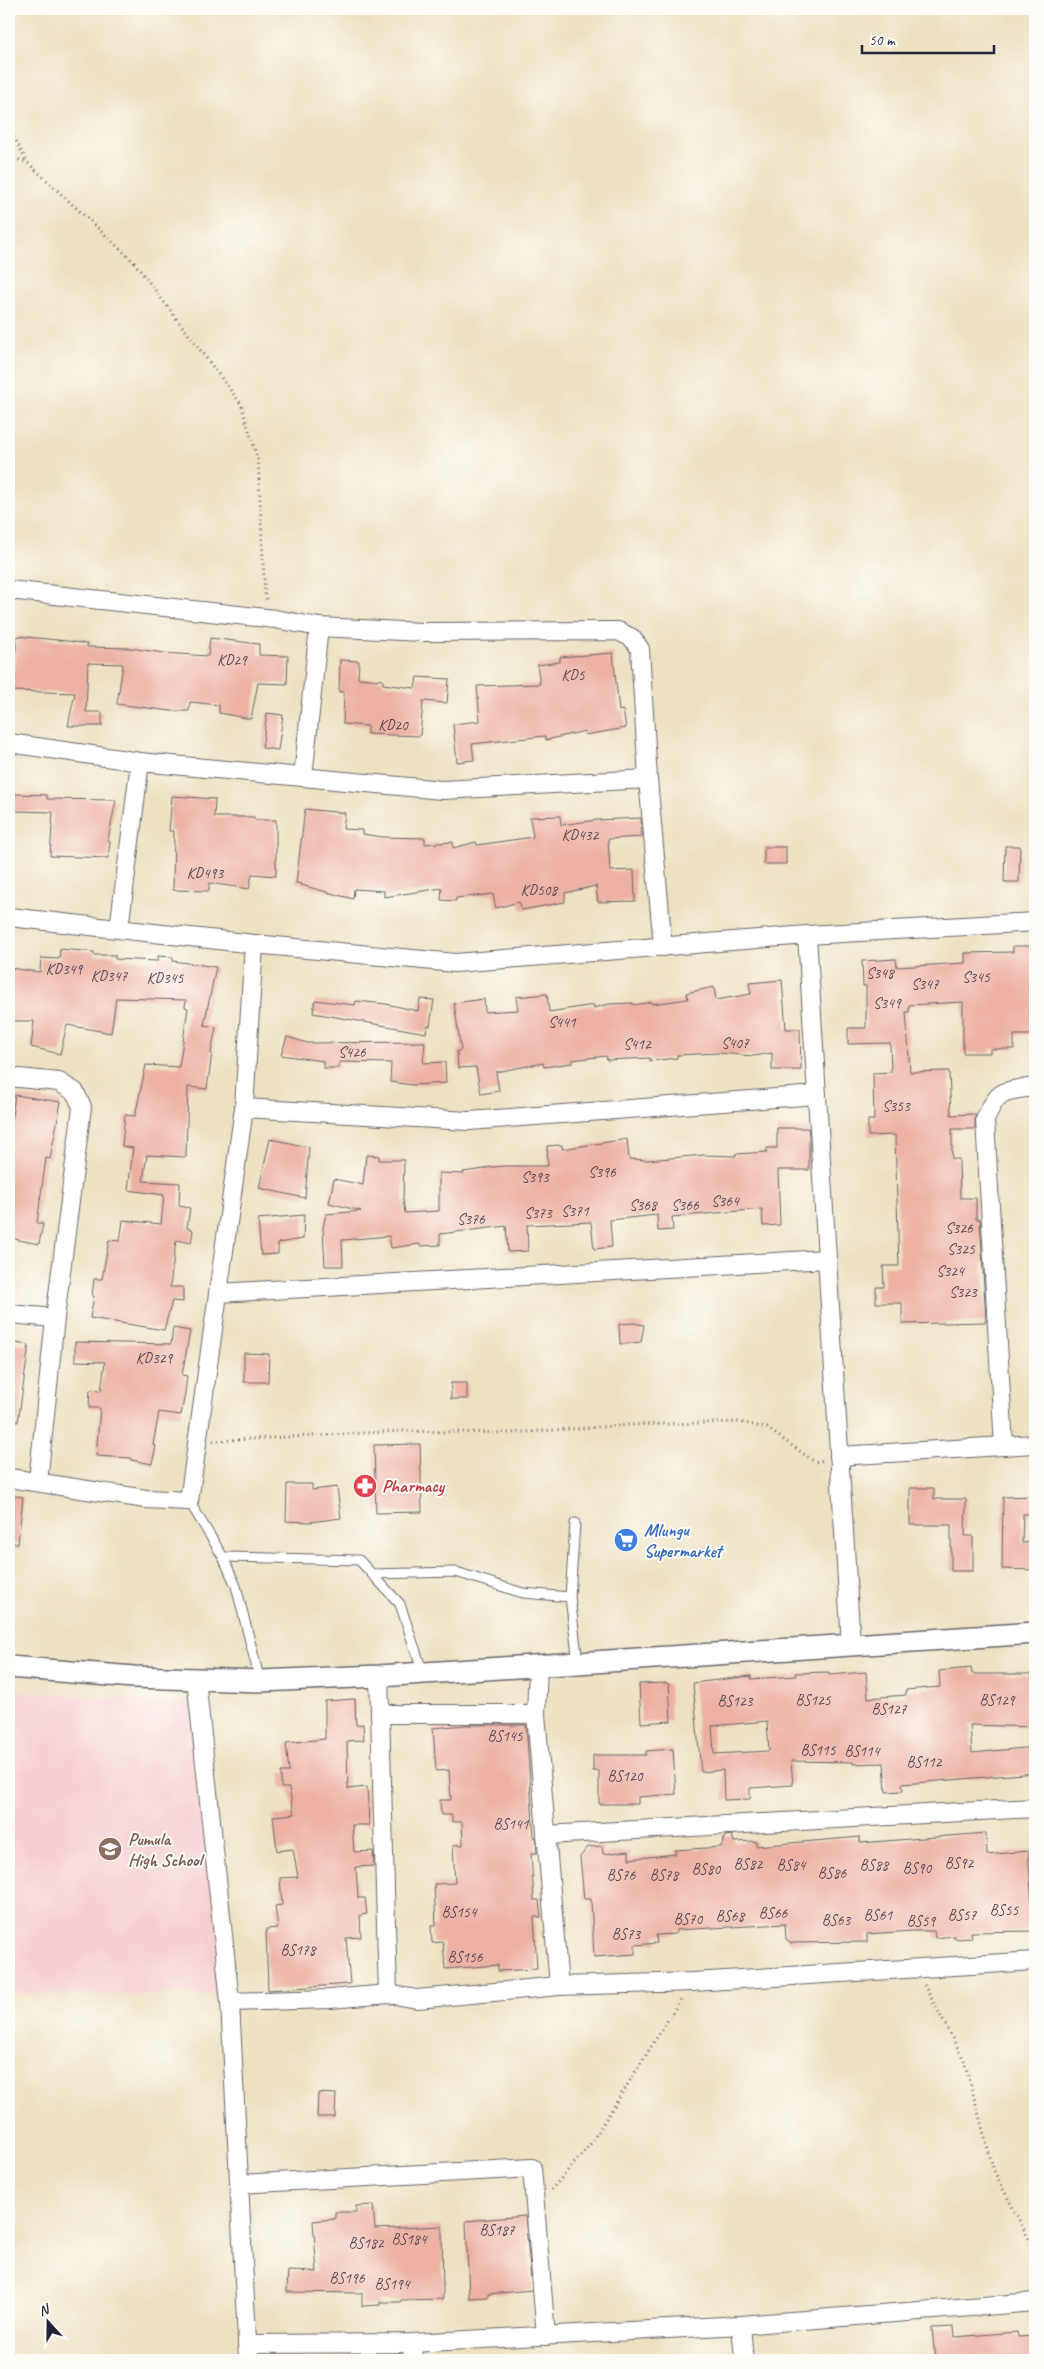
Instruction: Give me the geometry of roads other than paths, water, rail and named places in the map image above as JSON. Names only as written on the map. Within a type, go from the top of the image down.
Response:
[{"type":"street","points":[[9,590],[275,619],[319,627],[422,632],[618,631],[632,638],[640,649],[648,779],[663,947]]},
{"type":"street","points":[[303,777],[319,627]]},
{"type":"street","points":[[9,743],[140,762],[442,790],[648,779]]},
{"type":"street","points":[[119,929],[140,762]]},
{"type":"street","points":[[9,917],[254,944],[455,963],[807,935],[1035,922]]},
{"type":"street","points":[[807,935],[851,1645]]},
{"type":"street","points":[[9,1478],[146,1499],[188,1501],[244,1108],[254,944]]},
{"type":"street","points":[[9,1077],[59,1082],[75,1092],[82,1107],[55,1318],[38,1482]]},
{"type":"street","points":[[1004,1446],[986,1120],[993,1100],[1007,1091],[1035,1087]]},
{"type":"street","points":[[244,1108],[469,1121],[817,1096]]},
{"type":"street","points":[[218,1293],[827,1259]]},
{"type":"street","points":[[9,1314],[55,1318]]},
{"type":"street","points":[[839,1456],[1035,1444]]},
{"type":"street","points":[[9,1667],[134,1677],[260,1681],[379,1676],[1035,1633]]},
{"type":"street","points":[[538,1666],[536,1714],[559,1986]]},
{"type":"street","points":[[379,1676],[388,1994]]},
{"type":"street","points":[[196,1678],[230,2002],[248,2352],[413,2352],[546,2336],[741,2325],[1035,2302]]},
{"type":"street","points":[[380,1714],[536,1714]]},
{"type":"street","points":[[546,1835],[1035,1808]]},
{"type":"street","points":[[230,2002],[330,1999],[388,1994],[417,1999],[559,1986],[693,1982],[1035,1962]]},
{"type":"street","points":[[240,2184],[532,2168],[546,2336]]},
{"type":"street","points":[[741,2325],[744,2360]]},
{"type":"lane","points":[[188,1501],[223,1557],[236,1586],[260,1681]]},
{"type":"lane","points":[[575,1523],[570,1597],[578,1663]]},
{"type":"lane","points":[[223,1557],[359,1560],[400,1604],[424,1673]]},
{"type":"lane","points":[[372,1574],[456,1572],[523,1593],[570,1597]]},
{"type":"place","name":"Pharmacy","points":[[365,1486]]},
{"type":"place","name":"Mlungu Supermarket","points":[[626,1540]]},
{"type":"place","name":"Pumula High School","points":[[110,1849]]}]
